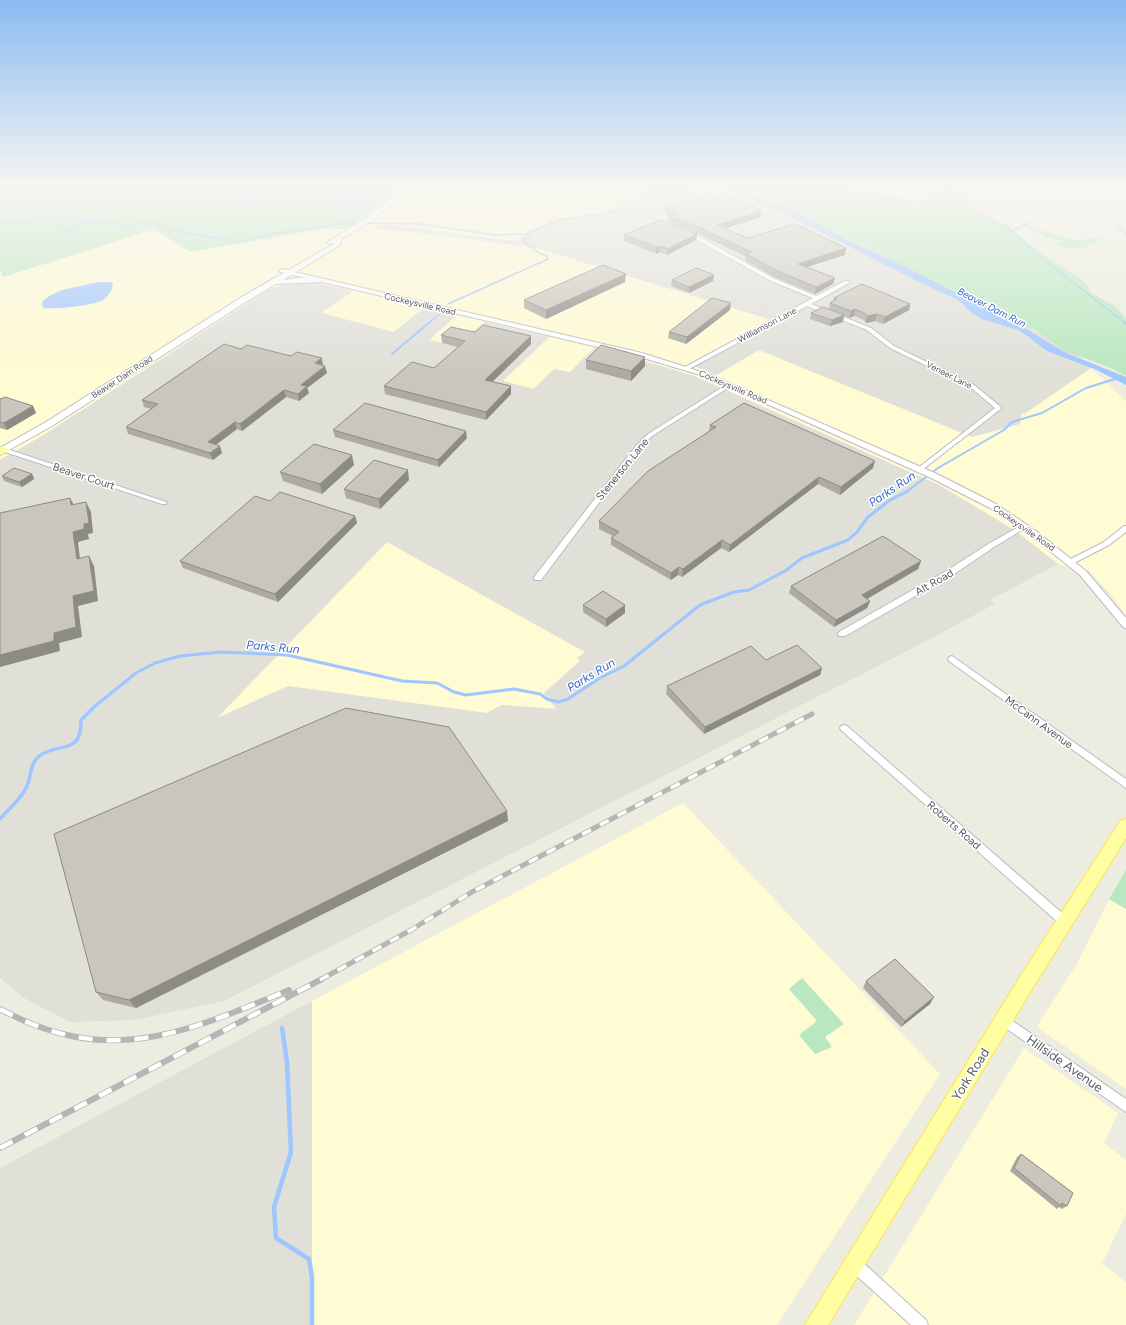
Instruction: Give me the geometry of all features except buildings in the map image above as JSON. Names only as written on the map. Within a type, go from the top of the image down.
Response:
[{"type":"main road","name":"Beaver Dam Road","points":[[243,300],[247,294],[317,250]]},
{"type":"main road","name":"Beaver Dam Road","points":[[1,451],[49,424],[243,300],[263,290],[328,250]]},
{"type":"main road","points":[[315,258],[306,266],[306,268],[308,273],[318,280]]},
{"type":"main road","points":[[263,290],[287,281],[318,280]]},
{"type":"main road","name":"York Road","points":[[816,1325],[853,1263],[1126,825]]},
{"type":"street","points":[[720,250],[771,279],[816,298]]},
{"type":"street","name":"Cockeysville Road","points":[[282,271],[606,346],[687,368],[729,385],[927,473],[981,499],[1024,527],[1069,562],[1096,587],[1126,625]]},
{"type":"street","name":"Williamson Lane","points":[[687,368],[847,282]]},
{"type":"street","name":"Veneer Lane","points":[[807,304],[869,329],[892,347],[972,386],[999,408],[972,427],[927,473]]},
{"type":"street","name":"Stenerson Lane","points":[[538,578],[638,447],[650,435],[729,385]]},
{"type":"street","name":"Beaver Court","points":[[1,451],[164,502]]},
{"type":"street","name":"Alt Road","points":[[842,634],[951,572],[992,545],[1024,527]]},
{"type":"street","points":[[1069,562],[1098,549],[1115,538],[1126,528]]},
{"type":"street","name":"McCann Avenue","points":[[952,659],[1126,784]]},
{"type":"street","name":"Roberts Road","points":[[844,728],[1065,922]]},
{"type":"street","name":"Hillside Avenue","points":[[1004,1020],[1126,1106]]},
{"type":"street","points":[[853,1263],[921,1325]]},
{"type":"shaded area","points":[[89,250],[187,250],[190,252],[202,250],[543,250],[772,320],[690,364],[716,375],[759,350],[1024,414],[1091,368],[1126,401],[1126,615],[1107,590],[1089,571],[1058,564],[1014,530],[939,485],[713,384],[694,376],[647,361],[595,347],[570,373],[554,369],[534,389],[502,381],[549,337],[456,346],[428,340],[456,315],[424,308],[394,332],[321,313],[270,289],[42,436],[0,460],[0,270],[3,277]]},
{"type":"shaded area","points":[[543,250],[966,250],[1091,368],[1024,414],[1022,412],[1020,424],[972,437],[759,350],[716,375],[689,364],[772,320]]},
{"type":"shaded area","points":[[291,282],[313,282],[353,291],[321,313],[394,332],[424,308],[457,315],[429,340],[456,346],[485,322],[549,337],[503,381],[534,389],[554,369],[570,372],[595,347],[694,376],[939,485],[1014,530],[1058,564],[990,600],[995,604],[913,648],[224,1001],[134,1020],[70,1022],[24,998],[0,978],[0,460],[42,436],[270,289]],"holes":[[[387,542],[585,652],[577,658],[580,661],[544,693],[556,709],[502,705],[487,713],[288,686],[217,718]]]},
{"type":"shaded area","points":[[387,542],[585,652],[577,658],[580,661],[544,693],[557,709],[502,705],[487,713],[216,719]]},
{"type":"shaded area","points":[[683,803],[940,1074],[777,1325],[312,1325],[312,1001]]},
{"type":"shaded area","points":[[1109,899],[1126,909],[1126,1089],[1037,1026],[1078,962]]},
{"type":"shaded area","points":[[312,1001],[312,1325],[0,1325],[0,1168]]},
{"type":"shaded area","points":[[1024,1048],[1118,1113],[1104,1143],[1126,1160],[1126,1214],[1102,1264],[1126,1282],[1126,1325],[854,1325]]},
{"type":"green space","points":[[0,250],[89,250],[3,277],[0,270]]},
{"type":"green space","points":[[187,250],[202,250],[190,252]]},
{"type":"green space","points":[[871,250],[1037,250],[1078,277],[1086,284],[1091,293],[1115,306],[1126,318],[1126,376],[1109,367],[1063,350],[1036,330],[987,312],[961,293]]},
{"type":"green space","points":[[1126,870],[1126,909],[1109,899]]},
{"type":"green space","points":[[802,978],[844,1024],[825,1037],[832,1047],[815,1054],[799,1035],[817,1021],[789,989]]},
{"type":"water","name":"Beaver Dam Run","points":[[856,250],[868,250],[906,267],[1028,330],[1066,353],[1126,377],[1126,385],[1097,370],[1047,351],[1018,330],[982,319],[973,314],[958,300]]},
{"type":"water","points":[[99,282],[110,282],[113,284],[110,293],[103,300],[83,305],[43,308],[42,302],[49,296],[62,290]]},
{"type":"waterway","points":[[448,304],[548,259],[547,256],[535,250]]},
{"type":"waterway","points":[[1032,250],[1124,322]]},
{"type":"waterway","points":[[430,322],[440,314]]},
{"type":"waterway","points":[[392,354],[431,321]]},
{"type":"waterway","name":"Parks Run","points":[[906,492],[938,468],[1004,430],[1012,422],[1042,413],[1086,388],[1118,378]]},
{"type":"waterway","name":"Parks Run","points":[[94,707],[136,673],[155,663],[180,656],[221,652],[287,655],[402,681],[437,683],[454,692],[466,695],[514,689],[540,694],[547,699],[558,702],[568,699],[600,678],[624,666],[700,605],[734,592],[749,590],[785,571],[802,558],[848,540],[857,532],[868,517],[890,500],[906,492]]},
{"type":"waterway","name":"Parks Run","points":[[0,819],[25,791],[35,760],[45,752],[73,744],[80,732],[81,720],[94,707]]},
{"type":"waterway","points":[[282,1028],[287,1062],[291,1152],[274,1207],[276,1238],[309,1259],[312,1277],[312,1325]]},
{"type":"railway","points":[[320,980],[411,930],[472,892],[812,714]]},
{"type":"railway","points":[[0,1148],[322,979]]},
{"type":"railway","points":[[0,1009],[39,1027],[76,1037],[112,1040],[146,1038],[180,1030],[215,1019],[289,990]]}]
